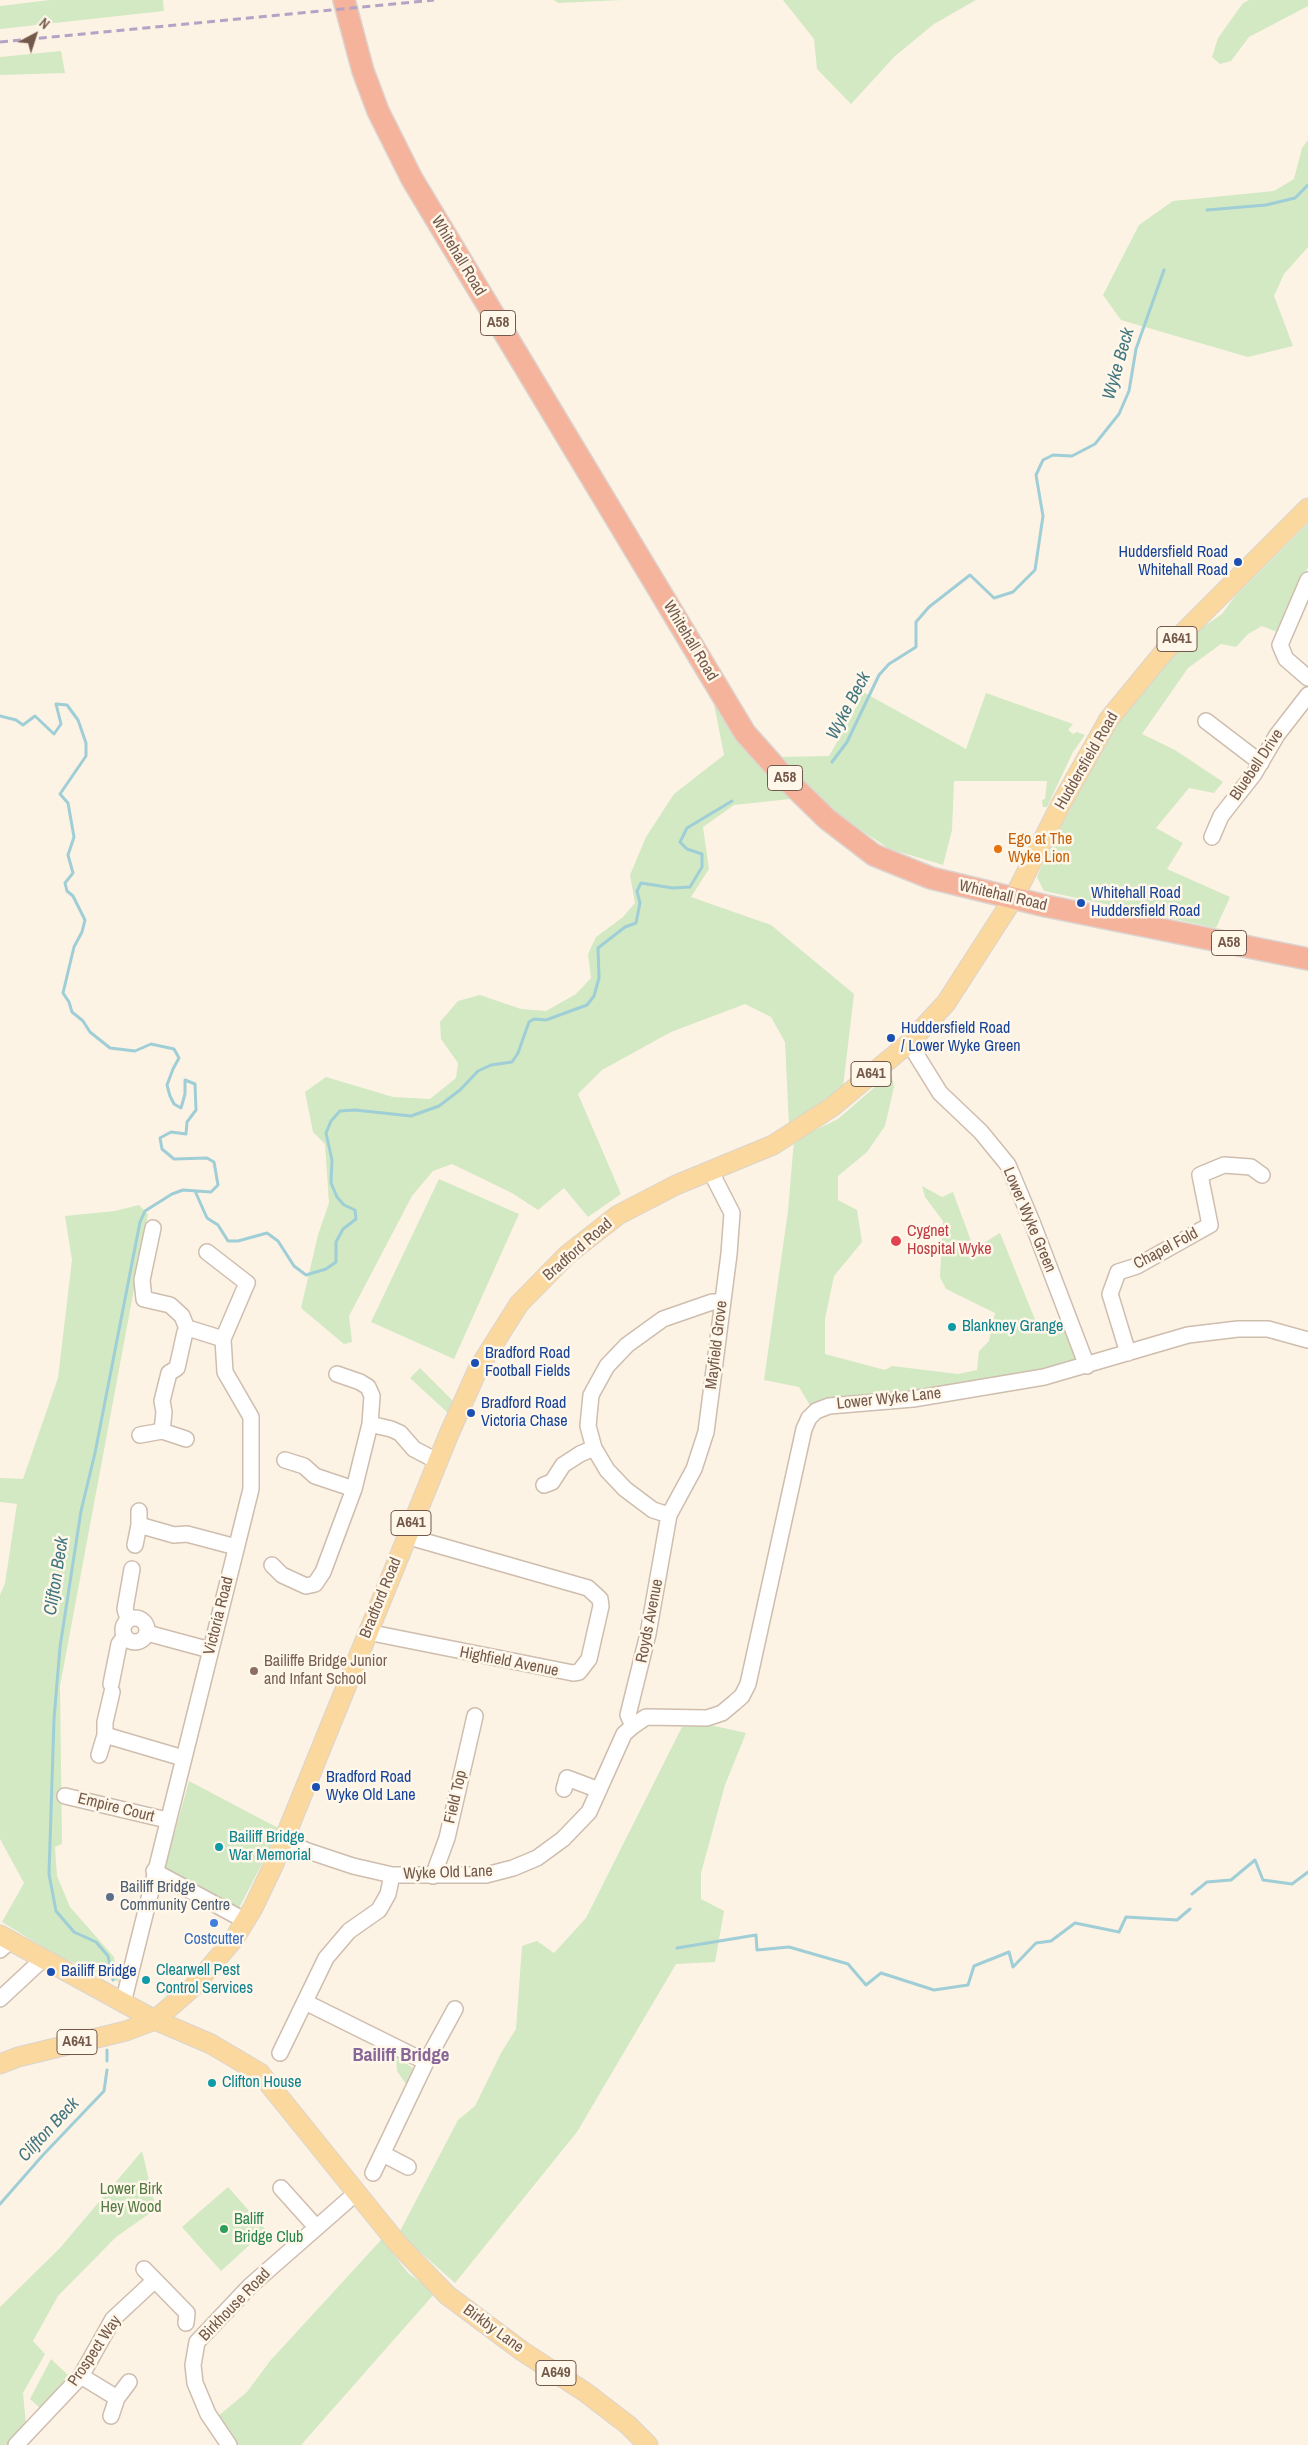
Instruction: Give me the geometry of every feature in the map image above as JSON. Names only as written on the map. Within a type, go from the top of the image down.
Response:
[{"type":"highway","name":"Whitehall Road","points":[[344,0],[363,71],[378,110],[412,180],[745,733],[786,779],[827,819],[874,855],[931,878],[1013,898],[1308,959]]},
{"type":"main road","name":"Huddersfield Road","points":[[788,1136],[832,1107],[909,1043],[946,1002],[1013,898],[1060,804],[1109,719],[1164,652],[1308,508]]},
{"type":"main road","name":"Bradford Road","points":[[0,2064],[18,2057],[104,2036],[154,2020],[194,1987],[234,1939],[253,1908],[285,1839],[437,1461],[478,1368],[519,1304],[567,1255],[618,1216],[676,1185],[773,1146],[788,1136]]},
{"type":"main road","name":"A649","points":[[3,1942],[43,1959],[154,2020],[211,2044],[260,2073],[355,2194]]},
{"type":"main road","points":[[104,2036],[112,2028],[118,2013],[115,1999]]},
{"type":"main road","name":"Birkby Lane","points":[[355,2194],[398,2244],[447,2295],[522,2351],[590,2396],[628,2425],[648,2445]]},
{"type":"street","points":[[1308,580],[1280,645],[1286,659],[1308,678]]},
{"type":"street","name":"Bluebell Drive","points":[[1212,838],[1221,816],[1261,763],[1277,735],[1308,695]]},
{"type":"street","points":[[1206,721],[1261,763]]},
{"type":"street","name":"Lower Wyke Green","points":[[909,1043],[940,1094],[981,1132],[1008,1165],[1087,1366]]},
{"type":"street","name":"Chapel Fold","points":[[1128,1352],[1110,1294],[1118,1272],[1137,1266],[1210,1225],[1200,1176],[1224,1165],[1251,1167],[1262,1174]]},
{"type":"street","name":"Mayfield Grove","points":[[669,1515],[694,1469],[706,1432],[723,1302],[732,1213],[711,1172]]},
{"type":"street","points":[[153,1228],[142,1280],[144,1299],[170,1305],[182,1316],[188,1331]]},
{"type":"street","name":"Victoria Road","points":[[115,1999],[154,1871],[251,1489],[251,1417],[225,1372],[224,1339],[247,1283],[207,1252]]},
{"type":"street","points":[[669,1515],[654,1510],[625,1489],[607,1470],[594,1448],[588,1426],[591,1394],[607,1366],[627,1346],[663,1319],[712,1302],[723,1302]]},
{"type":"street","points":[[162,1431],[164,1412],[162,1401],[168,1373],[177,1368],[185,1332],[191,1329],[224,1339]]},
{"type":"street","name":"Lower Wyke Lane","points":[[633,1726],[646,1717],[707,1718],[722,1713],[742,1696],[748,1684],[804,1429],[809,1418],[816,1412],[829,1406],[913,1399],[1035,1379],[1087,1366],[1188,1335],[1238,1329],[1268,1329],[1308,1340]]},
{"type":"street","points":[[272,1565],[282,1575],[306,1586],[315,1584],[323,1572],[354,1489],[370,1424],[372,1396],[368,1388],[337,1374]]},
{"type":"street","points":[[370,1424],[400,1433],[414,1449],[437,1461]]},
{"type":"street","points":[[140,1435],[162,1431],[186,1439]]},
{"type":"street","points":[[544,1485],[552,1482],[564,1465],[580,1454],[594,1448]]},
{"type":"street","points":[[285,1460],[304,1466],[315,1476],[354,1489]]},
{"type":"street","name":"Royds Avenue","points":[[633,1726],[628,1715],[648,1634],[669,1515]]},
{"type":"street","points":[[135,1545],[139,1518],[174,1535],[186,1534],[236,1547]]},
{"type":"street","name":"Highfield Avenue","points":[[367,1632],[573,1673],[579,1672],[589,1659],[601,1606],[600,1598],[588,1588],[406,1536]]},
{"type":"street","points":[[128,1619],[135,1617],[142,1620],[147,1626],[147,1633],[142,1640],[134,1642],[125,1636],[123,1629],[128,1619],[125,1609],[132,1569]]},
{"type":"street","points":[[147,1633],[210,1650]]},
{"type":"street","points":[[99,1755],[105,1735],[105,1722],[119,1644],[125,1636]]},
{"type":"street","name":"Field Top","points":[[433,1876],[447,1838],[475,1716]]},
{"type":"street","name":"Wyke Old Lane","points":[[285,1839],[305,1850],[353,1866],[392,1874],[433,1876],[486,1875],[537,1858],[563,1839],[590,1812],[624,1734],[633,1726]]},
{"type":"street","points":[[105,1735],[183,1758]]},
{"type":"street","points":[[567,1778],[599,1790]]},
{"type":"street","name":"Empire Court","points":[[65,1796],[167,1820]]},
{"type":"street","points":[[154,1871],[244,1920]]},
{"type":"street","points":[[280,2053],[323,1964],[349,1931],[379,1910],[388,1894],[392,1874]]},
{"type":"street","points":[[0,1999],[43,1959]]},
{"type":"street","points":[[305,2002],[426,2062]]},
{"type":"street","points":[[373,2173],[426,2062],[455,2010]]},
{"type":"street","points":[[383,2154],[408,2167]]},
{"type":"street","points":[[281,2188],[316,2227]]},
{"type":"street","name":"Birkhouse Road","points":[[229,2445],[208,2414],[194,2383],[193,2365],[197,2342],[250,2286],[355,2194]]},
{"type":"street","points":[[144,2269],[187,2313],[186,2323]]},
{"type":"street","name":"Prospect Way","points":[[22,2443],[81,2376],[113,2319],[155,2280]]},
{"type":"street","points":[[81,2376],[117,2398]]},
{"type":"street","points":[[111,2416],[117,2398],[129,2382]]},
{"type":"green space","points":[[50,0],[163,0],[164,11],[0,29],[0,6]]},
{"type":"green space","points":[[554,0],[622,0],[558,3]]},
{"type":"green space","points":[[783,0],[976,0],[934,24],[895,56],[851,104],[817,69],[814,39]]},
{"type":"green space","points":[[1249,0],[1308,0],[1308,6],[1249,37],[1231,61],[1220,64],[1212,57],[1218,38],[1243,3]]},
{"type":"green space","points":[[61,51],[65,73],[0,75],[0,57]]},
{"type":"green space","points":[[1308,140],[1308,247],[1284,274],[1274,296],[1293,346],[1248,357],[1121,320],[1103,295],[1139,225],[1173,201],[1274,191],[1294,179],[1302,148]]},
{"type":"green space","points":[[1308,523],[1308,567],[1277,632],[1262,626],[1248,634],[1236,647],[1221,644],[1188,668],[1142,734],[1175,750],[1223,782],[1214,793],[1189,788],[1156,828],[1183,843],[1167,869],[1230,897],[1216,928],[1044,891],[1037,877],[1048,852],[1106,739],[1133,700],[1173,655],[1203,627],[1222,614],[1235,596]]},
{"type":"green space","points":[[863,692],[966,749],[986,693],[1073,724],[1068,730],[1073,734],[1077,732],[1085,735],[1073,752],[1047,807],[1043,807],[1042,800],[1045,799],[1047,781],[954,781],[952,830],[943,865],[890,849],[842,818],[780,757],[829,756],[852,716]]},
{"type":"green space","points":[[714,704],[763,770],[790,799],[734,805],[703,827],[709,869],[691,897],[771,925],[854,994],[843,1087],[789,1125],[785,1042],[771,1017],[745,1004],[671,1032],[602,1070],[578,1094],[621,1194],[588,1217],[564,1188],[538,1210],[512,1193],[452,1164],[433,1171],[412,1196],[349,1316],[352,1342],[344,1344],[301,1308],[318,1235],[329,1203],[325,1144],[313,1132],[305,1092],[326,1077],[393,1097],[430,1099],[456,1078],[458,1063],[441,1039],[440,1022],[458,1001],[480,995],[521,1009],[546,1011],[576,994],[591,978],[588,954],[596,937],[623,917],[635,903],[630,875],[646,837],[674,794],[724,755]]},
{"type":"green space","points":[[891,1073],[894,1087],[885,1126],[867,1152],[838,1176],[838,1200],[857,1210],[862,1242],[834,1276],[825,1319],[825,1354],[885,1370],[892,1366],[958,1374],[977,1370],[979,1351],[989,1341],[995,1313],[946,1289],[940,1277],[943,1221],[925,1197],[922,1186],[942,1197],[953,1192],[974,1249],[1000,1233],[1038,1327],[1066,1329],[1077,1353],[1074,1366],[880,1395],[820,1400],[811,1407],[799,1387],[764,1380],[788,1211],[794,1140],[838,1119]]},
{"type":"green space","points":[[439,1179],[519,1214],[454,1359],[371,1322]]},
{"type":"green space","points":[[139,1205],[148,1214],[60,1686],[62,1844],[55,1847],[57,1876],[70,1907],[114,1957],[119,1982],[58,1956],[2,1922],[24,1883],[0,1839],[0,1595],[5,1583],[17,1504],[0,1502],[0,1478],[23,1479],[58,1378],[72,1260],[65,1216],[115,1211]]},
{"type":"green space","points":[[420,1368],[455,1403],[449,1414],[410,1378]]},
{"type":"green space","points":[[710,1725],[746,1733],[725,1785],[701,1873],[701,1899],[724,1911],[715,1962],[676,1964],[577,2132],[455,2283],[399,2233],[458,2120],[475,2106],[501,2053],[516,2029],[522,1946],[537,1941],[554,1953],[586,1918],[682,1727]]},
{"type":"green space","points":[[189,1781],[280,1829],[237,1912],[164,1871]]},
{"type":"green space","points":[[396,2057],[413,2068],[406,2084],[397,2071]]},
{"type":"green space","name":"Lower Birk Hey Wood","points":[[142,2151],[156,2209],[116,2237],[58,2296],[33,2341],[45,2354],[23,2393],[26,2425],[12,2445],[0,2445],[0,2307],[60,2248]]},
{"type":"green space","name":"Baliff Bridge Club","points":[[228,2187],[266,2230],[221,2271],[182,2227]]},
{"type":"green space","points":[[382,2239],[408,2273],[435,2293],[301,2445],[237,2445],[217,2417],[247,2392],[270,2361]]},
{"type":"green space","points":[[51,2359],[69,2376],[40,2408],[30,2399]]},
{"type":"waterway","name":"Wyke Beck","points":[[1207,210],[1266,205],[1295,198],[1308,185]]},
{"type":"waterway","name":"Wyke Beck","points":[[832,762],[847,742],[879,675],[889,664],[916,647],[916,622],[929,607],[970,575],[994,598],[1013,592],[1035,570],[1043,516],[1036,475],[1043,460],[1053,455],[1072,456],[1095,444],[1119,414],[1129,391],[1136,349],[1164,270]]},
{"type":"waterway","points":[[0,716],[16,720],[23,725],[35,716],[54,734],[61,724],[56,704],[67,705],[78,720],[86,743],[86,756],[60,794],[68,803],[74,837],[68,855],[73,873],[65,883],[67,891],[73,896],[85,920],[82,932],[74,947],[63,993],[69,1002],[72,1012],[83,1021],[90,1032],[110,1048],[135,1051],[151,1044],[174,1049],[179,1058],[167,1085],[170,1096],[174,1104],[181,1108],[185,1094],[185,1080],[195,1084],[196,1110],[187,1122],[186,1134],[171,1132],[160,1138],[162,1149],[174,1159],[207,1158],[214,1162],[218,1185],[211,1192],[183,1190],[172,1194],[145,1211],[140,1222],[95,1453],[81,1511],[60,1647],[54,1719],[49,1874],[56,1911],[74,1932],[96,1942],[108,1956],[113,1980]]},
{"type":"waterway","name":"Wyke Beck","points":[[195,1191],[207,1218],[218,1225],[228,1241],[238,1241],[267,1233],[278,1241],[294,1266],[306,1275],[326,1269],[336,1262],[336,1242],[343,1229],[356,1219],[355,1210],[344,1205],[337,1197],[331,1183],[332,1160],[326,1133],[331,1121],[340,1111],[355,1110],[411,1116],[439,1106],[460,1090],[478,1071],[491,1065],[512,1062],[518,1053],[529,1022],[534,1019],[546,1020],[587,1005],[594,996],[599,978],[598,948],[625,927],[636,923],[640,903],[637,891],[641,883],[673,888],[690,887],[702,867],[702,854],[687,849],[680,842],[687,828],[732,801]]},
{"type":"waterway","points":[[1192,1894],[1207,1882],[1231,1880],[1255,1860],[1263,1880],[1292,1884],[1308,1872]]},
{"type":"waterway","points":[[677,1948],[756,1935],[757,1950],[789,1947],[848,1964],[866,1985],[881,1973],[934,1990],[968,1985],[974,1966],[1009,1952],[1013,1967],[1036,1943],[1051,1941],[1075,1923],[1119,1932],[1126,1917],[1177,1920],[1190,1909]]},
{"type":"waterway","name":"Clifton Beck","points":[[107,2050],[107,2061]]},
{"type":"waterway","name":"Clifton Beck","points":[[0,2204],[43,2155],[104,2091],[107,2070]]},
{"type":"railway","points":[[0,42],[434,0]]},
{"type":"place","name":"Huddersfield Road Whitehall Road","points":[[1238,562]]},
{"type":"place","name":"Ego at The Wyke Lion","points":[[998,849]]},
{"type":"place","name":"Whitehall Road Huddersfield Road","points":[[1081,903]]},
{"type":"place","name":"Huddersfield Road / Lower Wyke Green","points":[[891,1038]]},
{"type":"place","name":"Cygnet Hospital Wyke","points":[[896,1241]]},
{"type":"place","name":"Blankney Grange","points":[[952,1327]]},
{"type":"place","name":"Bradford Road Football Fields","points":[[475,1363]]},
{"type":"place","name":"Bradford Road Victoria Chase","points":[[471,1413]]},
{"type":"place","name":"Bailiffe Bridge Junior and Infant School","points":[[254,1671]]},
{"type":"place","name":"Bradford Road Wyke Old Lane","points":[[316,1787]]},
{"type":"place","name":"Bailiff Bridge War Memorial","points":[[219,1847]]},
{"type":"place","name":"Bailiff Bridge Community Centre","points":[[110,1897]]},
{"type":"place","name":"Costcutter","points":[[214,1923]]},
{"type":"place","name":"Bailiff Bridge","points":[[51,1972]]},
{"type":"place","name":"Clearwell Pest Control Services","points":[[146,1980]]},
{"type":"place","name":"Clifton House","points":[[212,2083]]},
{"type":"place","name":"Baliff Bridge Club","points":[[224,2229]]},
{"type":"district","name":"Bailiff Bridge","points":[[401,2056]]}]
